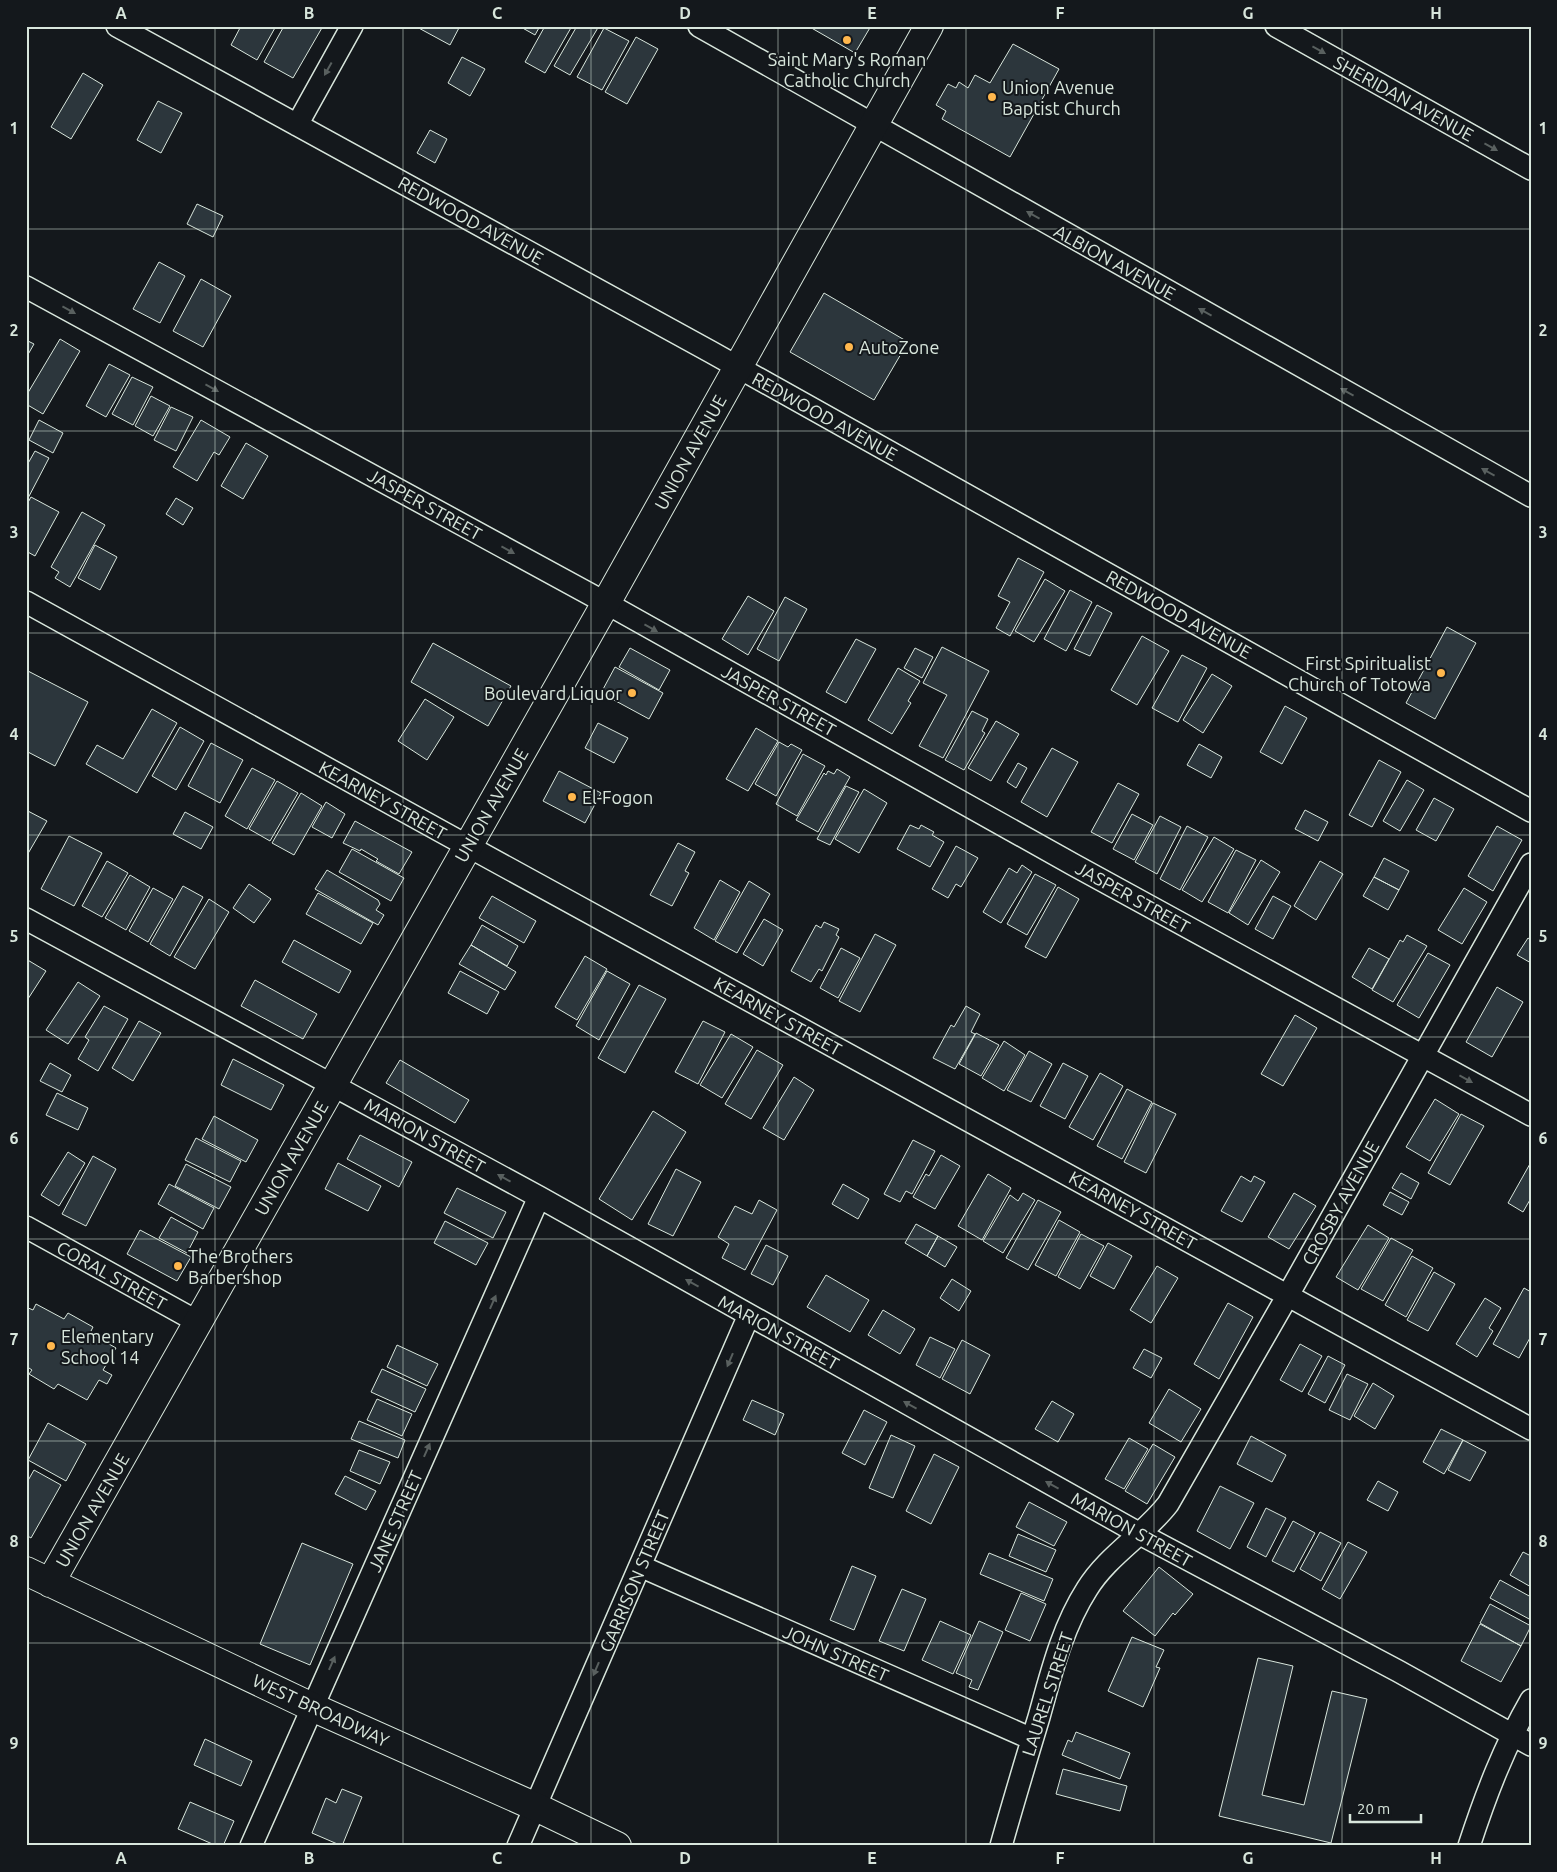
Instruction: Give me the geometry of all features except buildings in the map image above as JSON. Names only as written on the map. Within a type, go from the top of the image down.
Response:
[{"type":"main road","name":"UNION AVENUE","points":[[38,1577],[198,1322],[606,603],[929,26]]},
{"type":"main road","name":"WEST BROADWAY","points":[[38,1577],[312,1707],[536,1806],[617,1846]]},
{"type":"street","name":"REDWOOD AVENUE","points":[[117,26],[737,367],[1531,811]]},
{"type":"street","points":[[297,125],[352,26]]},
{"type":"street","name":"ALBION AVENUE","points":[[700,26],[873,126],[1531,496]]},
{"type":"street","name":"SHERIDAN AVENUE","points":[[1276,26],[1531,169]]},
{"type":"street","name":"JASPER STREET","points":[[26,287],[606,603],[1065,860],[1531,1114]]},
{"type":"street","name":"KEARNEY STREET","points":[[26,602],[1531,1428]]},
{"type":"street","name":"CROSBY AVENUE","points":[[1140,1534],[1157,1518],[1168,1504],[1531,864]]},
{"type":"street","name":"MARION STREET","points":[[26,919],[539,1197],[1140,1534],[1398,1670],[1531,1745]]},
{"type":"street","name":"JANE STREET","points":[[251,1846],[539,1197]]},
{"type":"street","name":"CORAL STREET","points":[[26,1227],[198,1322]]},
{"type":"street","name":"GARRISON STREET","points":[[518,1846],[750,1315]]},
{"type":"street","name":"LAUREL STREET","points":[[1001,1846],[1058,1649],[1087,1589],[1099,1573],[1140,1534]]},
{"type":"street","name":"JOHN STREET","points":[[640,1566],[1032,1739]]},
{"type":"street","points":[[1469,1846],[1495,1770],[1511,1734],[1531,1700]]},
{"type":"place","name":"Saint Mary's Roman Catholic Church","points":[[847,40]]},
{"type":"place","name":"Union Avenue Baptist Church","points":[[992,97]]},
{"type":"place","name":"AutoZone","points":[[849,347]]},
{"type":"place","name":"First Spiritualist Church of Totowa","points":[[1441,673]]},
{"type":"place","name":"Boulevard Liquor","points":[[632,693]]},
{"type":"place","name":"El-Fogon","points":[[572,797]]},
{"type":"place","name":"The Brothers Barbershop","points":[[178,1266]]},
{"type":"place","name":"Elementary School 14","points":[[51,1346]]}]
